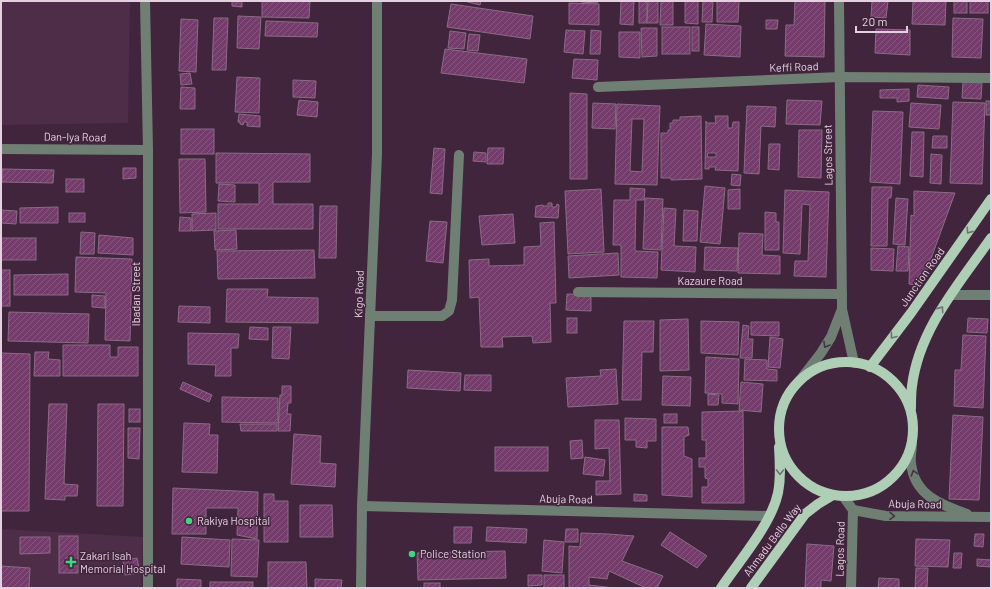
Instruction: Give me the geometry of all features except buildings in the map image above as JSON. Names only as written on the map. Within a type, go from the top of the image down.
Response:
[{"type":"main road","name":"Junction Road","points":[[870,367],[911,313],[991,199]]},
{"type":"main road","points":[[911,412],[903,393],[889,377],[870,367],[854,363],[835,363],[822,367],[816,369],[800,380],[788,395],[780,414],[779,433],[784,454],[796,473],[812,487],[838,495],[866,493],[887,482],[903,465],[912,444],[914,428],[911,412],[911,388],[916,365],[924,342],[934,322],[951,295],[991,238]]},
{"type":"main road","name":"Ahmadu Bello Way","points":[[721,588],[763,528],[777,494],[780,476],[779,433]]},
{"type":"main road","name":"Ahmadu Bello Way","points":[[751,588],[805,514],[818,504],[838,495]]},
{"type":"street","name":"Ibadan Street","points":[[144,1],[148,150],[148,588]]},
{"type":"street","name":"Kigo Road","points":[[361,588],[362,506],[377,154],[377,1]]},
{"type":"street","name":"Lagos Street","points":[[839,1],[842,309],[854,363]]},
{"type":"street","name":"Keffi Road","points":[[598,87],[840,77],[991,78]]},
{"type":"street","name":"Dan-Iya Road","points":[[1,149],[148,150]]},
{"type":"street","points":[[370,316],[442,316],[449,311],[452,300],[459,155]]},
{"type":"street","name":"Kazaure Road","points":[[578,292],[842,294]]},
{"type":"street","points":[[951,295],[991,294]]},
{"type":"street","name":"Lagos Street","points":[[800,380],[821,353],[831,337],[842,309]]},
{"type":"street","name":"Abuja Road","points":[[912,444],[911,463],[915,478],[921,490],[933,500],[948,508],[977,517]]},
{"type":"street","points":[[838,495],[853,510]]},
{"type":"street","name":"Abuja Road","points":[[362,506],[768,516]]},
{"type":"street","name":"Abuja Road","points":[[853,510],[886,516],[991,517]]},
{"type":"street","name":"Lagos Road","points":[[851,588],[853,510]]},
{"type":"shaded area","points":[[1,1],[130,1],[128,123],[1,125]]},
{"type":"shaded area","name":"Zakari Isah Memorial Hospital","points":[[1,529],[143,537],[141,588],[1,588]]},
{"type":"place","name":"Rakiya Hospital","points":[[189,521]]},
{"type":"place","name":"Police Station","points":[[412,554]]},
{"type":"place","name":"Zakari Isah Memorial Hospital","points":[[71,562]]}]
